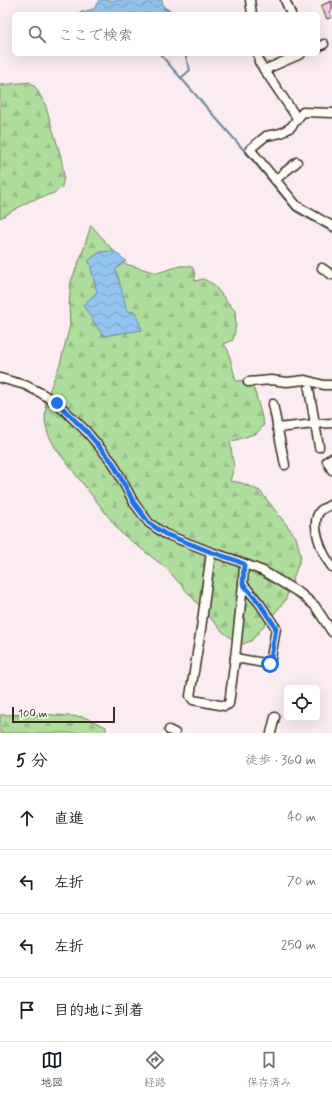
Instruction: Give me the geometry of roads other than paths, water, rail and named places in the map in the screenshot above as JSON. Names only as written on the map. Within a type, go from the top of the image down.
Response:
[{"type":"street","points":[[250,0],[252,12]]},
{"type":"street","points":[[285,0],[290,12]]},
{"type":"street","points":[[258,56],[259,62],[297,118]]},
{"type":"street","points":[[264,70],[296,56]]},
{"type":"street","points":[[332,113],[303,112],[291,127],[281,133],[266,136],[250,149],[297,206],[332,226]]},
{"type":"street","points":[[275,180],[297,162]]},
{"type":"street","points":[[322,268],[332,275]]},
{"type":"street","points":[[0,378],[25,385],[41,393],[57,403],[86,431],[113,463],[134,503],[149,523],[165,534],[263,571],[301,594],[315,606],[332,632]]},
{"type":"street","points":[[248,382],[271,380],[287,382],[305,380],[324,385],[332,385]]},
{"type":"street","points":[[309,389],[319,447]]},
{"type":"street","points":[[273,404],[285,465]]},
{"type":"street","points":[[277,428],[332,423]]},
{"type":"street","points":[[332,458],[327,461],[332,470]]},
{"type":"street","points":[[332,504],[321,511],[315,522],[318,537],[326,559],[332,568]]},
{"type":"street","points":[[211,552],[201,629],[190,696],[193,700],[225,706],[229,704],[244,564]]},
{"type":"street","points":[[235,658],[270,664],[276,628],[260,604],[243,584]]},
{"type":"street","points":[[271,733],[275,717]]},
{"type":"water","points":[[99,0],[162,0],[165,12],[82,12],[94,9]]},
{"type":"water","points":[[114,251],[126,261],[116,269],[127,311],[135,312],[142,330],[103,336],[83,305],[97,292],[89,260],[100,252]]},
{"type":"waterway","points":[[164,8],[171,12]]},
{"type":"waterway","points":[[162,56],[295,211],[332,232]]},
{"type":"waterway","points":[[181,78],[190,70],[186,56]]}]
